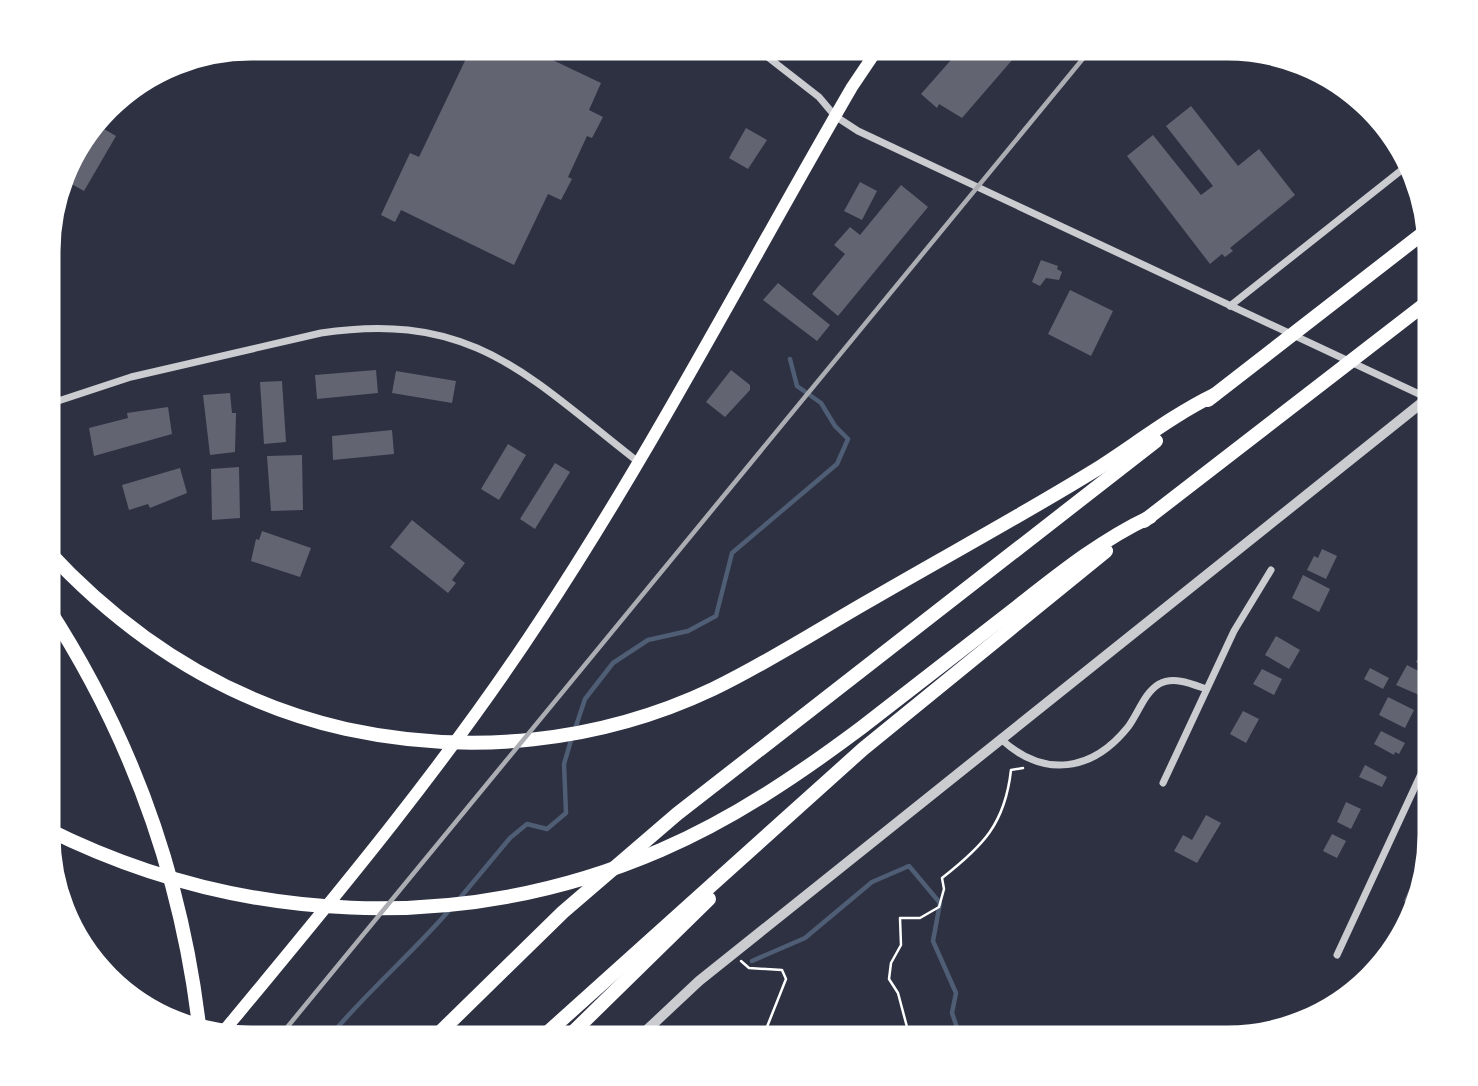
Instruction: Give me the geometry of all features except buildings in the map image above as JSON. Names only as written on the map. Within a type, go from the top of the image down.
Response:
[{"type":"highway","points":[[442,1030],[562,912],[667,822],[1421,234]]},
{"type":"highway","points":[[550,1030],[753,848],[960,668],[1422,306]]},
{"type":"highway","points":[[56,559],[115,616],[156,647],[197,672],[295,715],[349,729],[410,740],[459,743],[526,741],[581,733],[628,721],[687,700],[738,676],[1092,472],[1214,395]]},
{"type":"highway","points":[[56,833],[95,851],[177,880],[244,897],[317,907],[390,909],[465,904],[547,888],[616,868],[684,840],[755,801],[807,768],[1083,556],[1150,517]]},
{"type":"highway","points":[[56,622],[89,679],[144,793],[166,859],[190,961],[198,1023]]},
{"type":"highway","points":[[575,1030],[697,912],[753,848]]},
{"type":"main road","points":[[226,1028],[401,810],[541,619],[637,461],[835,116],[873,56]]},
{"type":"street","points":[[767,56],[818,95],[835,116],[858,131],[1230,306],[1422,392]]},
{"type":"street","points":[[1230,306],[1403,169]]},
{"type":"street","points":[[56,402],[131,377],[321,332],[351,328],[404,328],[453,338],[499,356],[637,461]]},
{"type":"street","points":[[648,1030],[734,954],[1422,405]]},
{"type":"street","points":[[1163,783],[1234,631],[1270,570]]},
{"type":"street","points":[[1002,740],[1029,761],[1046,766],[1061,766],[1096,754],[1129,726],[1152,690],[1161,682],[1189,682],[1206,690]]},
{"type":"street","points":[[1337,955],[1422,772]]},
{"type":"path","points":[[908,1030],[898,993],[889,979],[891,963],[901,945],[900,918],[920,918],[939,907],[944,889],[942,878],[976,851],[992,830],[1008,794],[1011,770],[1025,768],[1029,761]]},
{"type":"path","points":[[734,954],[748,968],[775,968],[785,973],[785,988],[766,1030]]},
{"type":"waterway","points":[[575,729],[585,699],[613,663],[648,640],[688,631],[716,616],[732,553],[837,464],[848,439],[835,426],[821,403],[797,386],[790,359]]},
{"type":"waterway","points":[[460,898],[510,838],[527,824],[547,829],[566,813],[564,764],[572,737]]},
{"type":"waterway","points":[[752,961],[805,938],[872,882],[909,866],[940,903],[933,941],[956,993],[952,1013],[958,1030]]},
{"type":"waterway","points":[[336,1030],[452,907]]},
{"type":"railway","points":[[285,1030],[1085,56]]}]
